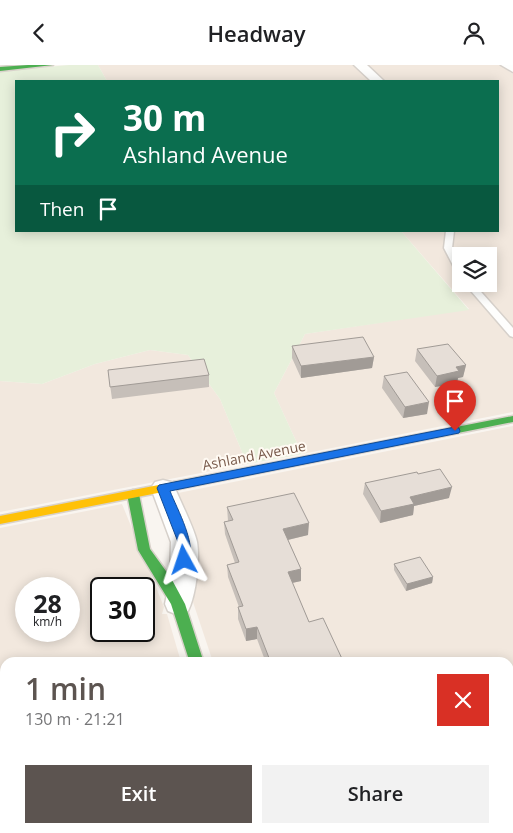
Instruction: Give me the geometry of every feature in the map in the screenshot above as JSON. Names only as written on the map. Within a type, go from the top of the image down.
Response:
[{"type":"street","points":[[0,69],[50,65]]},
{"type":"street","points":[[360,65],[377,80]]},
{"type":"street","points":[[507,65],[513,69]]},
{"type":"street","name":"Ashland Avenue","points":[[0,520],[513,419]]},
{"type":"street","points":[[163,488],[184,542],[183,579],[178,604]]},
{"type":"street","points":[[133,494],[144,550],[166,582],[178,604],[195,657]]},
{"type":"lane","points":[[450,232],[448,248],[452,256]]},
{"type":"lane","points":[[476,292],[513,334]]},
{"type":"shaded area","points":[[98,65],[353,65],[370,80],[106,80]]},
{"type":"shaded area","points":[[366,65],[500,65],[513,74],[513,412],[302,454],[274,393],[305,334],[469,309],[454,292],[497,292],[497,247],[452,247],[452,290],[402,232],[499,232],[499,80],[383,80]]},
{"type":"shaded area","points":[[150,350],[188,355],[220,399],[247,464],[0,512],[0,381],[42,384],[95,364]]},
{"type":"shaded area","points":[[513,426],[513,657],[211,657],[193,602],[197,577],[197,541],[178,493]]},
{"type":"shaded area","points":[[122,504],[152,577],[90,577],[90,642],[155,642],[155,585],[164,607],[162,614],[167,614],[180,657],[0,657],[0,528]]},
{"type":"green space","points":[[69,65],[98,65],[106,80],[15,80],[15,232],[402,232],[469,310],[305,334],[274,393],[302,454],[247,464],[220,399],[188,355],[150,350],[95,364],[42,384],[0,381],[0,71]]},
{"type":"building","points":[[363,337],[374,357],[301,366],[292,346]]},
{"type":"building","points":[[448,344],[466,365],[456,367],[459,371],[437,376],[417,349]]},
{"type":"building","points":[[204,359],[209,375],[110,387],[108,370]]},
{"type":"building","points":[[407,372],[429,402],[405,407],[384,376]]},
{"type":"building","points":[[440,469],[452,487],[410,497],[414,504],[381,511],[365,483],[417,472],[418,474]]},
{"type":"building","points":[[294,493],[309,523],[283,529],[301,569],[288,572],[309,622],[323,618],[341,657],[269,657],[257,627],[246,629],[238,607],[243,606],[227,565],[239,562],[224,522],[233,520],[227,507]]},
{"type":"building","points":[[420,557],[433,577],[407,584],[394,564]]},
{"type":"traffic: fast","points":[[0,69],[50,65]]},
{"type":"traffic: fast","points":[[174,486],[513,419]]},
{"type":"traffic: fast","points":[[133,494],[144,550],[166,582],[178,604],[195,657]]},
{"type":"traffic: slow","points":[[0,520],[174,486]]},
{"type":"route","points":[[184,560],[184,542],[163,488],[455,431]]}]
